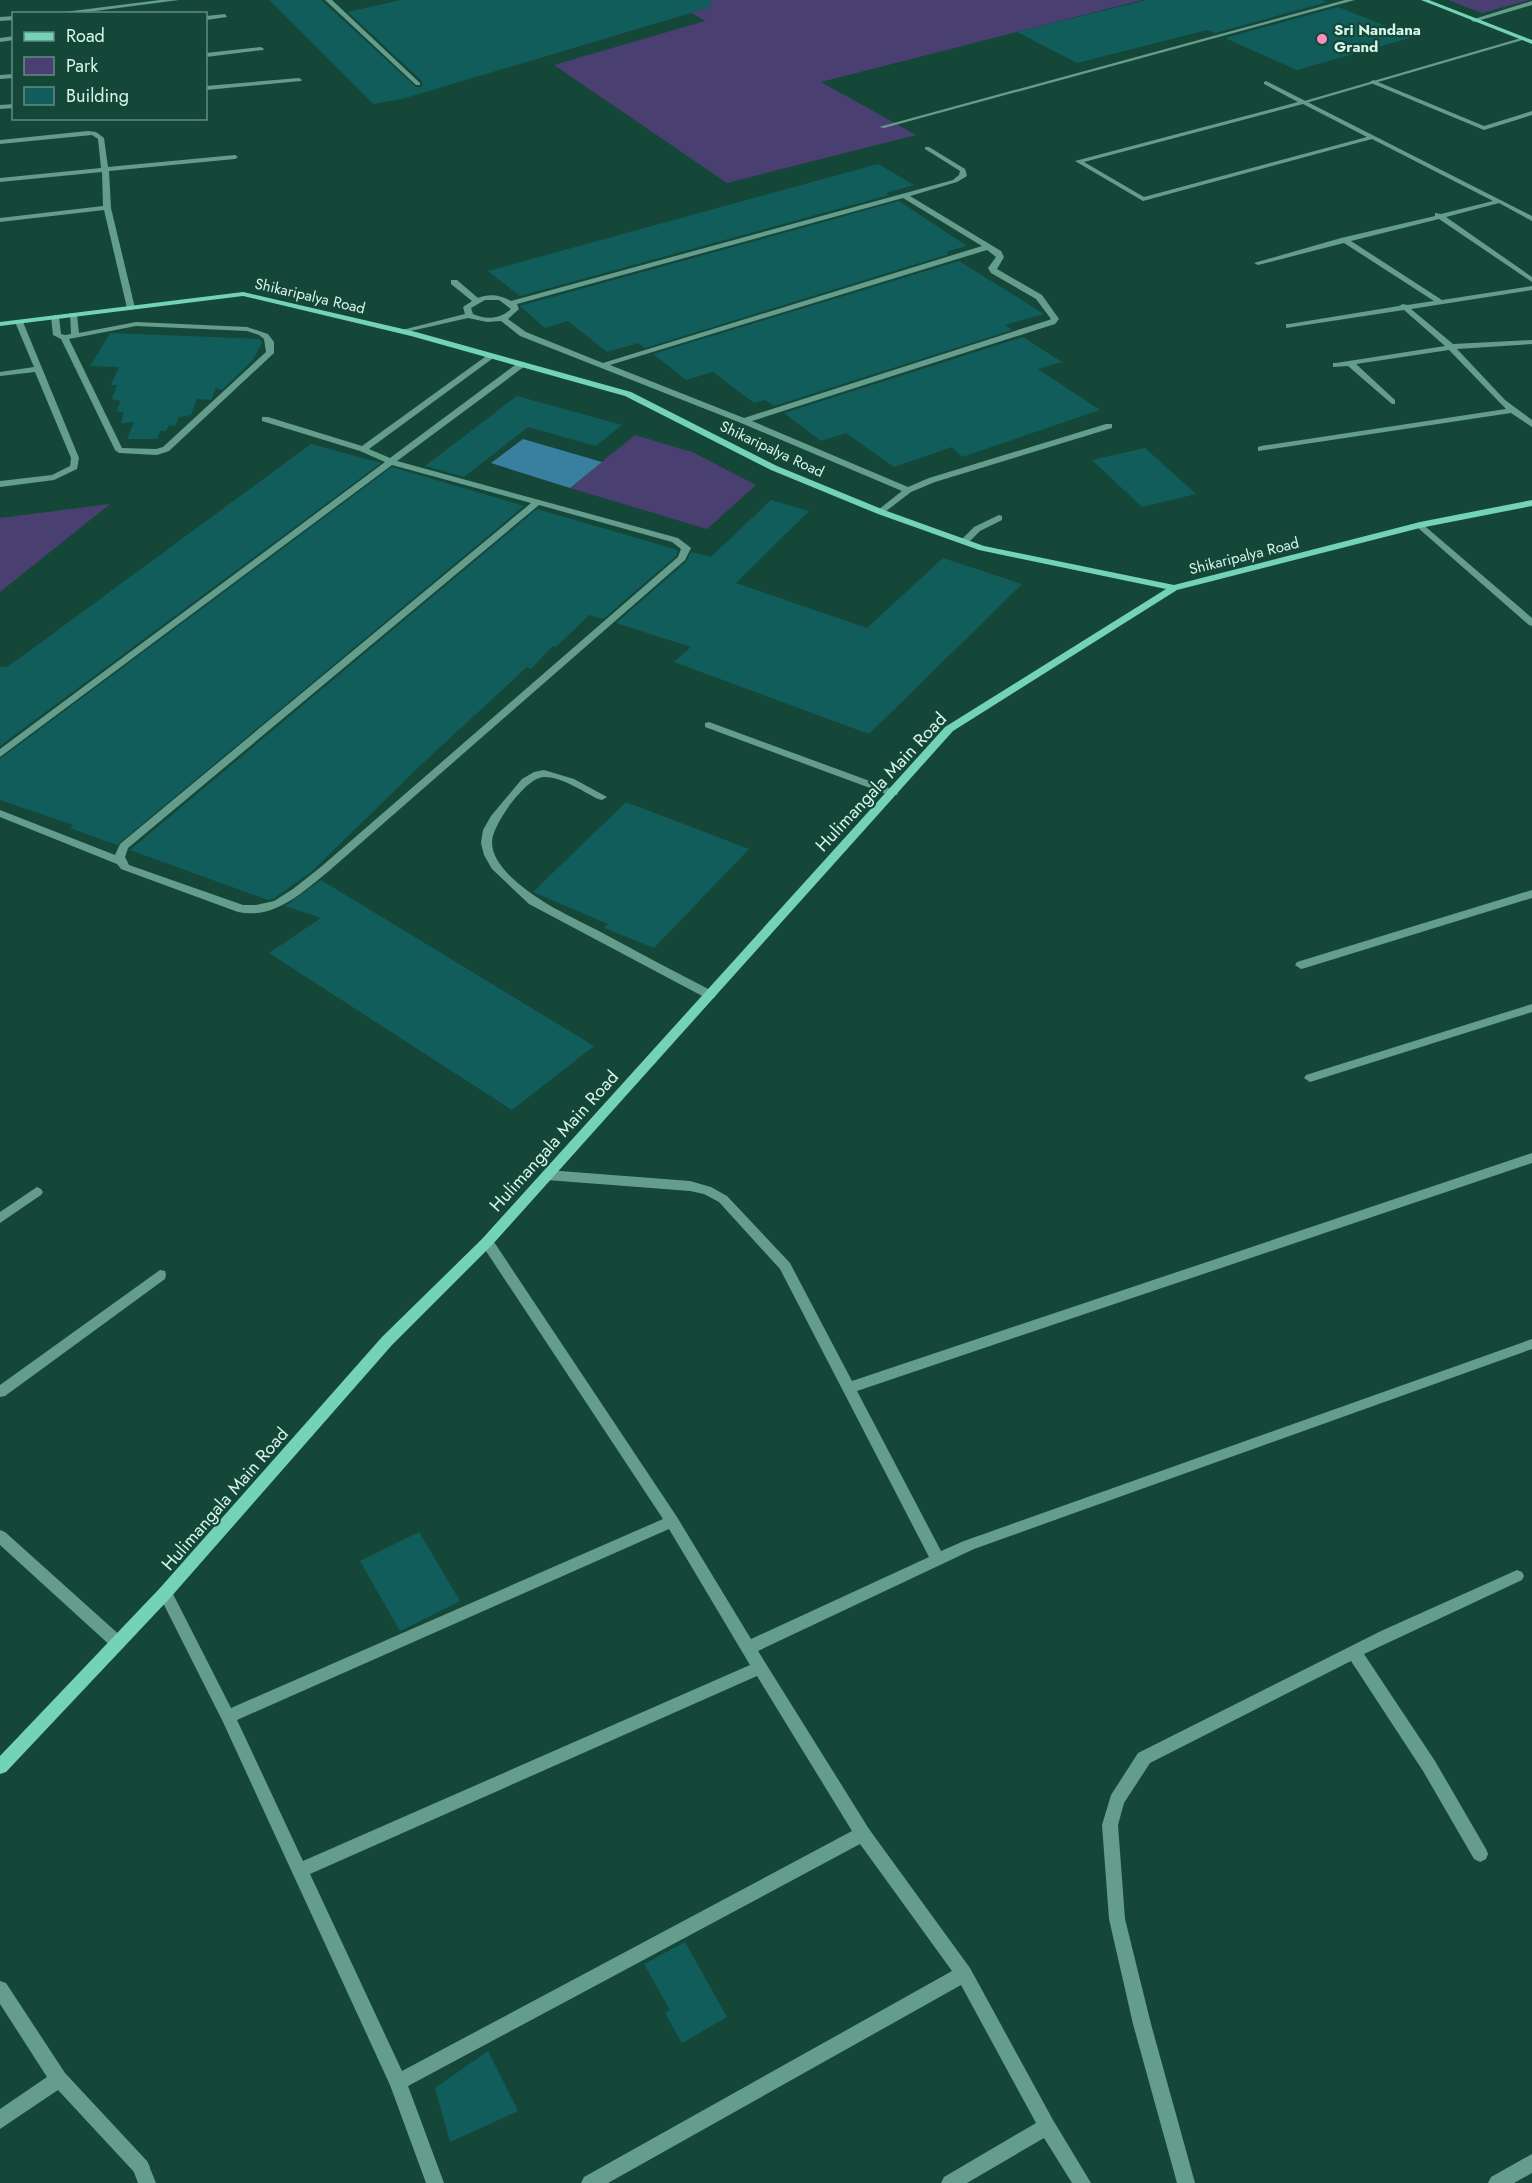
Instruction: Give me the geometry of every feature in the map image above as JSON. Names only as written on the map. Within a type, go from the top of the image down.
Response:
[{"type":"street","points":[[69,12],[176,0]]},
{"type":"street","points":[[328,0],[418,84]]},
{"type":"street","points":[[882,127],[1352,0]]},
{"type":"street","points":[[1424,0],[1532,42]]},
{"type":"street","points":[[1474,20],[1532,3]]},
{"type":"street","points":[[207,18],[225,16]]},
{"type":"street","points":[[1373,137],[1143,199],[1078,161],[1304,102],[1523,39]]},
{"type":"street","points":[[207,55],[261,50]]},
{"type":"street","points":[[207,88],[299,80]]},
{"type":"street","points":[[1373,82],[1484,128],[1532,113]]},
{"type":"street","points":[[1266,83],[1532,219]]},
{"type":"street","points":[[0,95],[1,107]]},
{"type":"street","points":[[0,142],[94,133],[100,138],[105,169],[106,208],[131,308]]},
{"type":"street","points":[[469,315],[467,307],[476,300],[500,298],[512,303],[955,181],[963,176],[963,170],[927,148]]},
{"type":"street","points":[[0,180],[235,157]]},
{"type":"street","points":[[744,421],[1052,322],[1055,319],[1039,297],[994,271],[992,268],[1000,257],[988,247],[904,195]]},
{"type":"street","points":[[1258,263],[1438,215],[1500,201]]},
{"type":"street","points":[[0,220],[106,208]]},
{"type":"street","points":[[1438,215],[1532,280]]},
{"type":"street","points":[[1344,240],[1439,301]]},
{"type":"street","points":[[603,365],[988,247]]},
{"type":"street","points":[[454,282],[476,300]]},
{"type":"street","points":[[1289,326],[1403,306],[1532,288]]},
{"type":"street","name":"Shikaripalya Road","points":[[0,324],[243,294],[402,331],[628,394],[774,468],[881,512],[964,542],[982,548],[1174,588],[1420,525],[1531,503]]},
{"type":"street","points":[[402,331],[469,315],[480,319],[502,318],[513,313],[515,306],[512,303]]},
{"type":"street","points":[[1403,306],[1451,347],[1502,402],[1532,424]]},
{"type":"street","points":[[73,315],[75,334]]},
{"type":"street","points":[[55,317],[57,335],[64,338],[119,450],[157,452],[166,449],[270,353],[272,345],[269,337],[264,333],[247,329],[136,324],[75,334],[64,338]]},
{"type":"street","points":[[502,318],[523,334],[744,421],[908,490]]},
{"type":"street","points":[[0,484],[54,477],[67,473],[74,467],[75,458],[19,322]]},
{"type":"street","points":[[1336,365],[1451,347],[1532,342]]},
{"type":"street","points":[[363,449],[492,356]]},
{"type":"street","points":[[1350,363],[1392,402]]},
{"type":"street","points":[[0,754],[522,364]]},
{"type":"street","points":[[0,374],[39,369]]},
{"type":"street","points":[[1260,449],[1513,410]]},
{"type":"street","points":[[0,813],[120,861],[125,867],[242,909],[260,910],[275,907],[326,868],[685,554],[686,548],[675,540],[391,462],[363,449],[265,419]]},
{"type":"street","points":[[881,512],[908,490],[932,480],[1109,426]]},
{"type":"street","points":[[120,861],[119,854],[124,846],[538,502]]},
{"type":"street","points":[[964,542],[977,529],[999,518]]},
{"type":"street","points":[[1420,525],[1532,622]]},
{"type":"street","name":"Hulimangala Main Road","points":[[0,1767],[165,1593],[387,1341],[487,1242],[949,729],[1174,588]]},
{"type":"street","points":[[709,725],[892,793]]},
{"type":"street","points":[[602,797],[551,774],[538,774],[527,781],[504,806],[485,836],[488,853],[495,867],[533,901],[710,995]]},
{"type":"street","points":[[1301,965],[1532,894]]},
{"type":"street","points":[[1310,1078],[1532,1008]]},
{"type":"street","points":[[849,1388],[1532,1158]]},
{"type":"street","points":[[547,1176],[690,1185],[707,1190],[723,1199],[785,1266],[938,1560]]},
{"type":"street","points":[[0,1218],[38,1192]]},
{"type":"street","points":[[487,1242],[672,1521],[759,1668],[863,1834],[964,1974],[1047,2126],[1083,2183]]},
{"type":"street","points":[[0,1392],[160,1275]]},
{"type":"street","points":[[748,1648],[969,1545],[1532,1344]]},
{"type":"street","points":[[228,1717],[672,1521]]},
{"type":"street","points":[[0,1536],[118,1643]]},
{"type":"street","points":[[1186,2183],[1142,2024],[1117,1919],[1110,1825],[1117,1800],[1144,1758],[1354,1652],[1517,1576]]},
{"type":"street","points":[[165,1593],[228,1717],[398,2082],[435,2183]]},
{"type":"street","points":[[1354,1652],[1429,1766],[1480,1854]]},
{"type":"street","points":[[299,1871],[759,1668]]},
{"type":"street","points":[[398,2082],[863,1834]]},
{"type":"street","points":[[590,2183],[964,1974]]},
{"type":"street","points":[[0,1989],[59,2079],[144,2175]]},
{"type":"street","points":[[0,2121],[59,2079]]},
{"type":"street","points":[[950,2183],[1047,2126]]},
{"type":"street","points":[[1497,2183],[1532,2163]]},
{"type":"green space","points":[[670,0],[1142,0],[821,82],[916,135],[727,183],[554,65],[705,21]]},
{"type":"green space","points":[[1448,0],[1530,0],[1482,13]]},
{"type":"green space","points":[[635,435],[692,452],[756,485],[707,529],[570,488]]},
{"type":"green space","points":[[110,504],[0,592],[0,518]]},
{"type":"water","points":[[523,439],[602,462],[570,488],[491,463]]},
{"type":"building","points":[[269,0],[321,0],[416,87],[422,87],[422,81],[348,12],[401,0],[710,0],[711,7],[402,99],[373,104]]},
{"type":"building","points":[[1147,0],[1322,0],[1327,2],[1215,33],[1207,30],[1077,63],[1017,32]]},
{"type":"building","name":"Sri Nandana Grand","points":[[1338,7],[1413,37],[1297,70],[1225,38]]},
{"type":"building","points":[[878,164],[914,185],[886,193],[889,195],[520,296],[488,271]]},
{"type":"building","points":[[899,201],[967,246],[946,252],[949,254],[645,348],[638,343],[607,352],[568,321],[545,328],[520,306]]},
{"type":"building","points":[[959,261],[1044,314],[1005,325],[1012,330],[774,406],[765,400],[754,403],[713,372],[686,380],[653,354]]},
{"type":"building","points":[[110,333],[260,339],[262,343],[252,361],[222,390],[216,388],[211,400],[197,399],[191,415],[179,417],[175,426],[169,425],[166,431],[160,431],[157,439],[127,439],[134,422],[121,423],[124,412],[116,411],[121,401],[112,399],[117,385],[111,385],[119,367],[90,366]]},
{"type":"building","points":[[1023,337],[1062,362],[1038,369],[1100,410],[962,457],[952,447],[894,467],[846,433],[821,441],[784,413]]},
{"type":"building","points":[[517,396],[622,425],[596,446],[528,427],[464,477],[425,466]]},
{"type":"building","points":[[311,444],[381,463],[0,746],[0,667],[6,667],[17,660]]},
{"type":"building","points":[[1145,448],[1196,494],[1142,507],[1092,460]]},
{"type":"building","points":[[392,467],[524,506],[117,845],[70,828],[73,825],[0,800],[0,759]]},
{"type":"building","points":[[771,500],[809,511],[736,583],[867,628],[943,558],[1022,584],[869,734],[674,662],[691,647],[616,623],[686,562],[691,552],[711,557]]},
{"type":"building","points":[[537,509],[678,550],[676,556],[603,619],[589,615],[556,647],[553,646],[531,669],[527,667],[425,761],[311,872],[273,899],[268,900],[130,850]]},
{"type":"building","points":[[626,802],[749,849],[654,948],[604,928],[608,924],[533,892]]},
{"type":"building","points":[[321,880],[594,1046],[512,1110],[269,953],[321,918],[285,906]]},
{"type":"building","points":[[419,1532],[460,1601],[400,1631],[360,1561]]},
{"type":"building","points":[[685,1942],[727,2017],[682,2043],[665,2013],[670,2010],[644,1964]]},
{"type":"building","points":[[488,2051],[518,2111],[450,2142],[435,2088]]},
{"type":"place","name":"Sri Nandana Grand","points":[[1322,39]]}]
